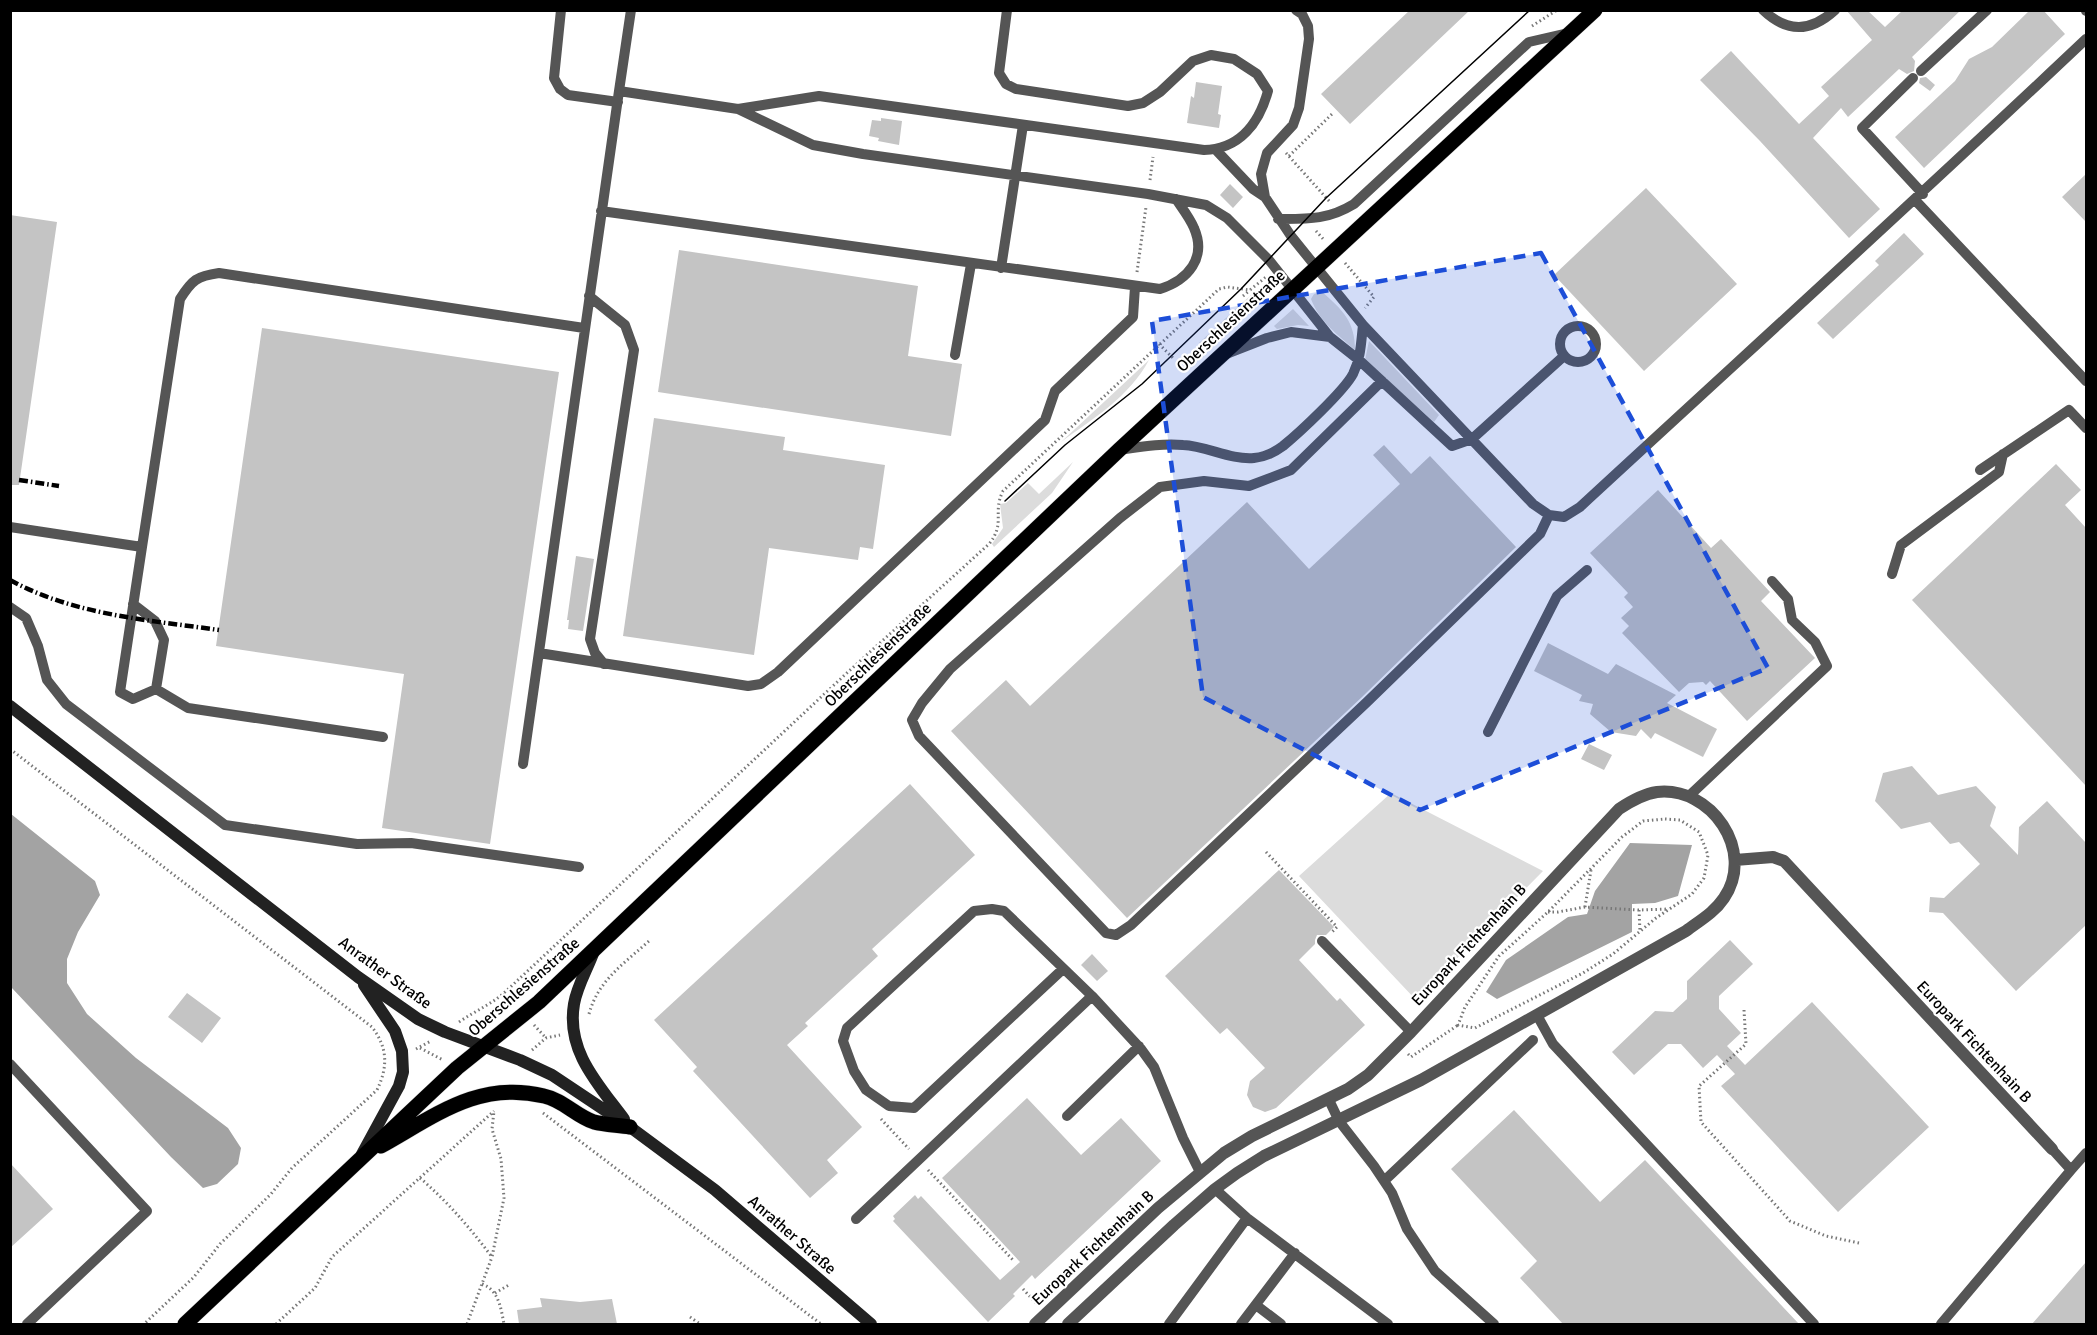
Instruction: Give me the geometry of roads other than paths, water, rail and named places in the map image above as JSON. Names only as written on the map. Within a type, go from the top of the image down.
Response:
[{"type":"main road","name":"Oberschlesienstraße","points":[[185,1324],[457,1068],[539,1002],[1119,450],[1595,10]]},
{"type":"main road","name":"Anrather Straße","points":[[10,706],[358,976],[418,1019],[552,1075],[630,1127],[715,1190],[871,1324]]},
{"type":"main road","points":[[596,948],[575,1001],[573,1032],[577,1048],[588,1070],[630,1127]]},
{"type":"main road","points":[[358,976],[395,1031],[402,1051],[403,1071],[399,1086],[360,1158]]},
{"type":"main road","points":[[360,1158],[460,1102],[489,1093],[513,1092],[545,1096],[566,1105],[593,1122],[630,1127]]},
{"type":"street","name":"Europark Fichtenhain B","points":[[1035,1324],[1200,1172],[1252,1136],[1329,1100],[1368,1075],[1411,1032],[1619,808],[1637,797],[1656,792],[1677,793],[1689,796],[1708,807],[1722,822],[1730,836],[1735,860],[1732,878],[1725,897],[1712,912],[1686,931],[1421,1080],[1264,1156],[1215,1189],[1068,1324]]},
{"type":"street","name":"Europark Fichtenhain B","points":[[1735,860],[1773,857],[1784,861],[2052,1149]]},
{"type":"street","points":[[1200,1172],[1215,1189]]},
{"type":"lane","points":[[561,10],[555,78],[560,89],[568,95],[618,97],[738,109],[819,96],[1204,150],[1216,150],[1231,144],[1250,128],[1263,111],[1268,91],[1257,74],[1234,59],[1210,55],[1193,61],[1160,92],[1143,103],[1128,106],[1016,89],[1006,84],[999,73],[1007,10]]},
{"type":"lane","points":[[524,764],[584,328],[631,10]]},
{"type":"lane","points":[[1296,10],[1308,26],[1309,39],[1299,108],[1293,125],[1268,153],[1261,174],[1265,197],[1278,219],[1363,325],[1533,504],[1548,515],[1564,517],[1581,507],[1785,317],[1919,197],[2086,39]]},
{"type":"lane","points":[[1763,10],[1773,20],[1795,28],[1816,24],[1835,10]]},
{"type":"lane","points":[[1986,10],[1862,128],[1919,197],[2086,381]]},
{"type":"lane","points":[[1278,219],[1324,218],[1339,213],[1354,204],[1530,42],[1572,32]]},
{"type":"lane","points":[[738,109],[813,145],[865,155],[1148,194],[1206,205],[1227,218],[1276,269],[1330,337],[1359,360],[1452,446],[1472,439],[1564,356]]},
{"type":"lane","points":[[1001,268],[1023,125]]},
{"type":"lane","points":[[1216,150],[1253,189],[1265,197]]},
{"type":"lane","points":[[602,211],[1160,289],[1174,285],[1185,276],[1196,261],[1198,242],[1194,227],[1176,199]]},
{"type":"lane","points":[[955,355],[971,264]]},
{"type":"lane","points":[[156,689],[133,699],[120,692],[180,299],[190,283],[204,275],[219,273],[584,328]]},
{"type":"lane","points":[[539,653],[748,686],[761,684],[1045,420],[1055,391],[1132,317],[1135,287]]},
{"type":"lane","points":[[589,296],[625,325],[634,350],[590,639],[595,653],[604,664]]},
{"type":"lane","points":[[1119,450],[1184,445],[1251,458],[1265,456],[1282,447],[1352,376],[1359,360],[1363,325]]},
{"type":"lane","points":[[1220,356],[1267,338],[1291,332],[1330,337]]},
{"type":"lane","points":[[1382,381],[1291,470],[1249,486],[1204,481],[1160,487],[1120,518],[950,669],[922,703],[912,720],[919,736],[1106,933],[1116,935],[1131,925],[1367,702],[1540,534],[1548,515]]},
{"type":"lane","points":[[1980,470],[2069,410],[2086,428]]},
{"type":"lane","points":[[1892,573],[1902,545],[1999,472],[2003,454]]},
{"type":"lane","points":[[10,527],[142,547]]},
{"type":"lane","points":[[1488,732],[1557,596],[1587,570]]},
{"type":"lane","points":[[1689,796],[1827,666],[1815,642],[1792,620],[1788,599],[1772,581]]},
{"type":"lane","points":[[133,604],[155,621],[164,640],[156,689]]},
{"type":"lane","points":[[10,607],[26,618],[38,646],[47,681],[66,704],[225,825],[357,844],[411,843],[579,867]]},
{"type":"lane","points":[[156,689],[188,708],[383,737]]},
{"type":"lane","points":[[1063,969],[914,1108],[889,1106],[866,1090],[854,1071],[843,1041],[847,1028],[974,911],[992,909],[1004,911],[1092,996],[1155,1066],[1183,1138],[1200,1172]]},
{"type":"lane","points":[[1322,941],[1411,1032]]},
{"type":"lane","points":[[856,1220],[1092,996]]},
{"type":"lane","points":[[1537,1015],[1553,1044],[1814,1324]]},
{"type":"lane","points":[[1384,1181],[1533,1040]]},
{"type":"lane","points":[[1067,1116],[1138,1046]]},
{"type":"lane","points":[[10,1064],[147,1211],[27,1324]]},
{"type":"lane","points":[[1329,1100],[1339,1121],[1392,1193],[1407,1229],[1436,1271],[1494,1324]]},
{"type":"lane","points":[[2052,1149],[2071,1170]]},
{"type":"lane","points":[[1941,1324],[2086,1153]]},
{"type":"lane","points":[[1215,1189],[1247,1218],[1388,1324]]},
{"type":"lane","points":[[1173,1323],[1247,1218]]},
{"type":"lane","points":[[1240,1324],[1294,1253]]},
{"type":"lane","points":[[1256,1305],[1281,1324]]},
{"type":"tram line","points":[[1005,501],[1065,445],[1142,384],[1241,289],[1326,198],[1530,10]]},
{"type":"railway","points":[[19,480],[59,486]]},
{"type":"railway","points":[[10,580],[34,592],[86,609],[219,630]]}]
